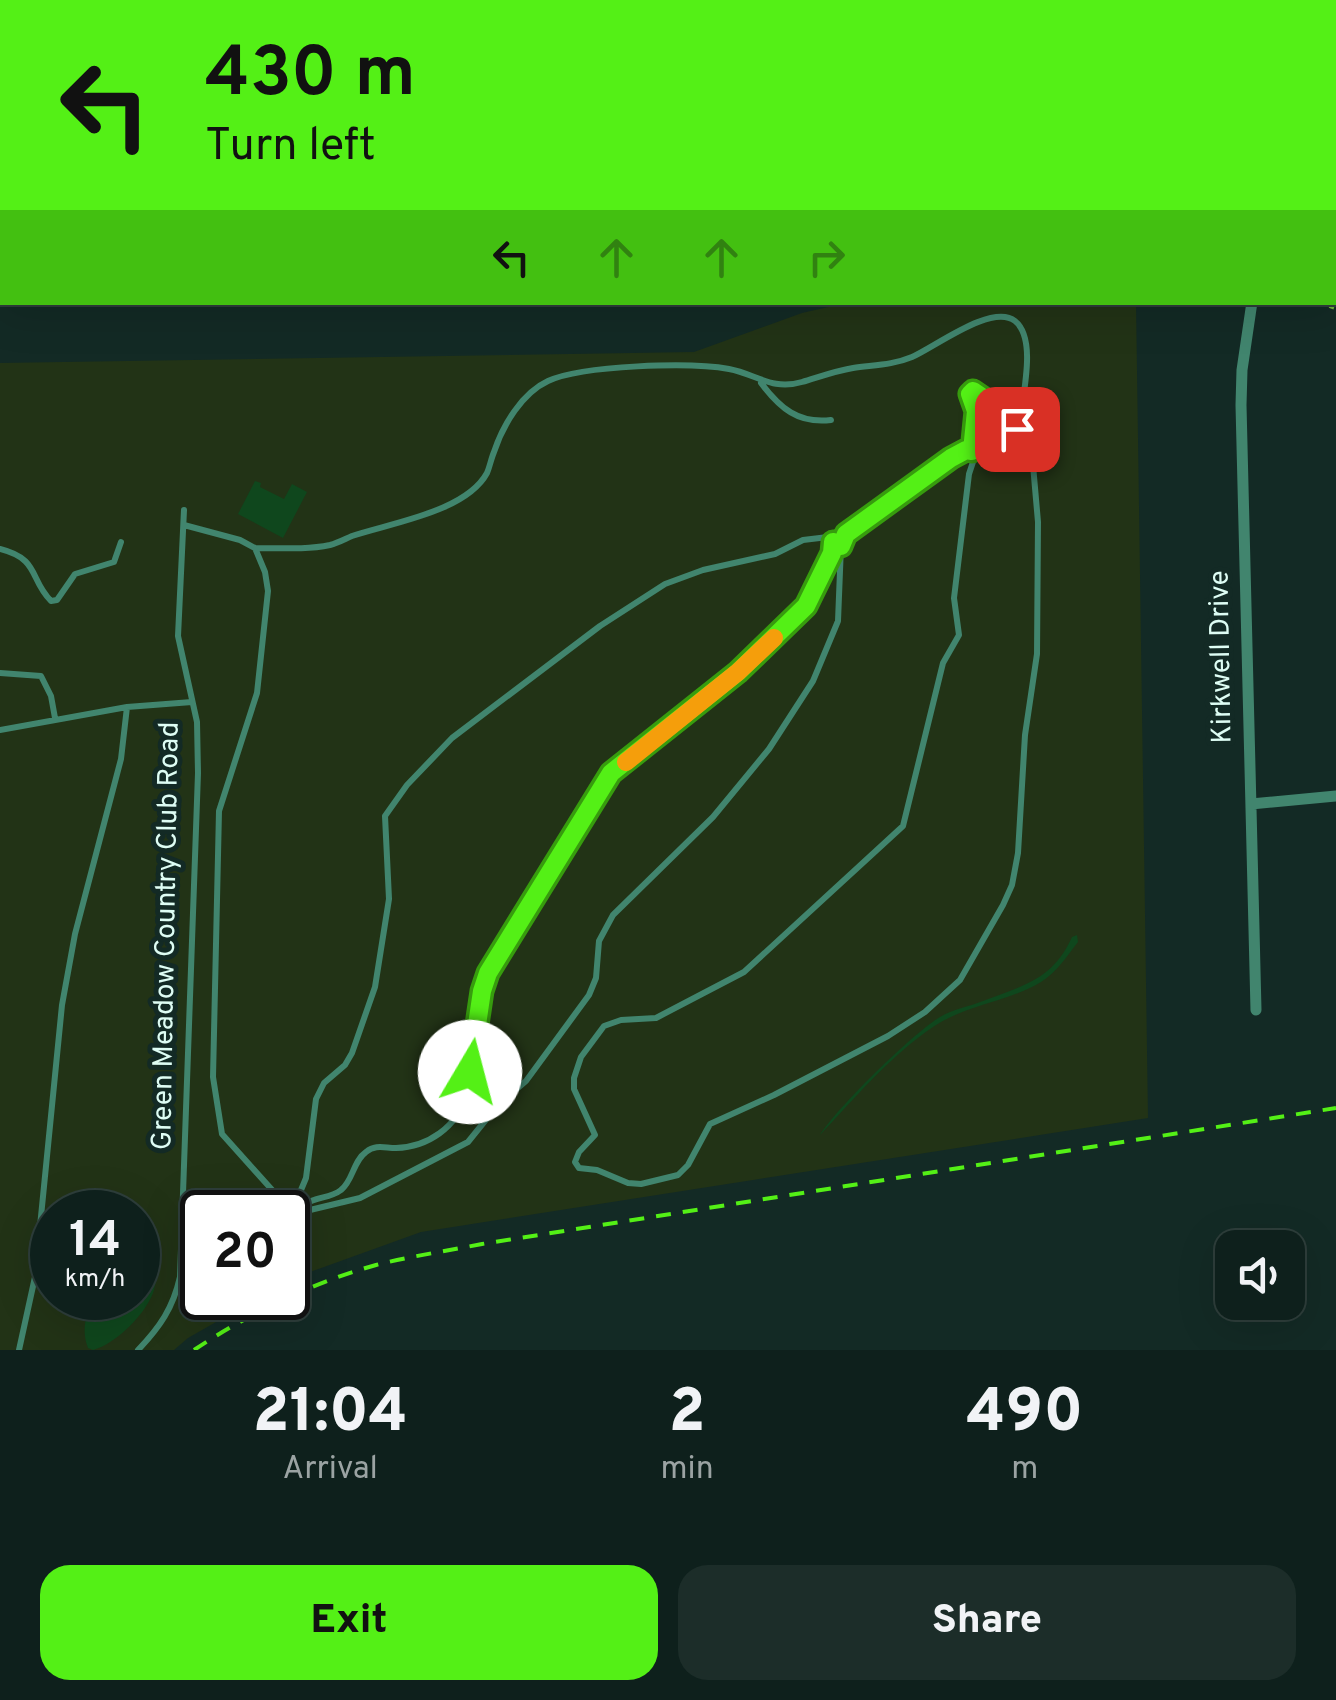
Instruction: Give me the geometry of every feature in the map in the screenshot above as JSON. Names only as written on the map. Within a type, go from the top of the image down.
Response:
[{"type":"street","name":"Kirkwell Drive","points":[[1252,305],[1241,404],[1256,1010]]},
{"type":"street","points":[[1250,804],[1336,796]]},
{"type":"lane","points":[[184,526],[240,540],[255,548],[330,545],[394,525],[468,493],[488,470],[504,430],[520,404],[544,382],[564,375],[600,370],[709,367],[741,372],[778,386],[794,384],[910,358],[996,316],[1005,316],[1020,325],[1026,344],[1019,432]]},
{"type":"lane","points":[[760,382],[781,407],[804,420],[831,420]]},
{"type":"lane","points":[[973,391],[1000,410],[1019,432],[1033,465],[1038,522],[1037,654],[1025,735],[1022,816],[1012,885],[981,947],[960,980],[908,1026],[710,1124],[688,1165],[678,1175],[628,1184],[597,1170],[579,1168],[575,1162],[578,1152],[595,1135],[574,1088],[574,1078],[581,1057],[598,1032],[621,1020],[656,1018],[744,972],[903,826],[943,663],[959,635],[954,598],[969,474],[974,462],[972,451],[976,411],[969,398],[973,391]]},
{"type":"lane","points":[[310,1202],[346,1187],[368,1150],[426,1142],[452,1122],[466,1096],[488,973],[611,773],[738,672],[806,606],[837,544],[846,534],[951,458],[972,451]]},
{"type":"lane","name":"Green Meadow Country Club Road","points":[[138,1350],[165,1318],[174,1302],[180,1276],[198,774],[197,722],[178,636],[184,510]]},
{"type":"lane","points":[[300,1190],[306,1178],[316,1099],[324,1083],[352,1052],[375,988],[388,899],[385,816],[408,785],[452,738],[600,626],[665,584],[702,570],[775,554],[816,537],[828,537],[837,544]]},
{"type":"lane","points":[[0,548],[16,554],[34,569],[42,591],[51,601],[57,600],[74,574],[114,562],[121,542]]},
{"type":"lane","points":[[310,1210],[360,1198],[468,1142],[497,1106],[526,1080],[590,995],[596,978],[599,941],[613,915],[714,817],[769,749],[813,681],[838,621],[837,544]]},
{"type":"lane","points":[[255,548],[265,572],[268,615],[257,693],[219,811],[213,1078],[222,1134],[272,1190]]},
{"type":"lane","points":[[0,673],[41,676],[51,696],[55,718]]},
{"type":"lane","points":[[0,730],[127,707],[192,702]]},
{"type":"lane","points":[[20,1350],[35,1277],[62,1004],[75,934],[121,759],[127,707]]},
{"type":"shaded area","points":[[837,305],[1136,305],[1148,1118],[421,1232],[310,1272],[310,1190],[180,1190],[180,1320],[220,1320],[174,1350],[0,1350],[0,363],[694,352],[802,313]]},
{"type":"shaded area","points":[[255,481],[284,499],[292,484],[307,492],[283,538],[238,514]]},
{"type":"shaded area","points":[[1077,935],[1078,942],[1066,958],[1041,982],[945,1020],[917,1038],[820,1135],[858,1090],[928,1026],[950,1012],[1035,980],[1055,963]]},
{"type":"shaded area","points":[[86,1320],[134,1320],[111,1341],[93,1350],[88,1348]]},
{"type":"railway","points":[[194,1350],[305,1290],[402,1259],[1336,1108]]},
{"type":"slow traffic","points":[[626,762],[774,638]]},
{"type":"route","points":[[470,1072],[488,973],[611,773],[738,672],[806,606],[832,553],[833,542],[841,546],[846,534],[951,458],[972,451],[976,411],[969,398],[973,391],[1000,410],[1017,429]]}]
